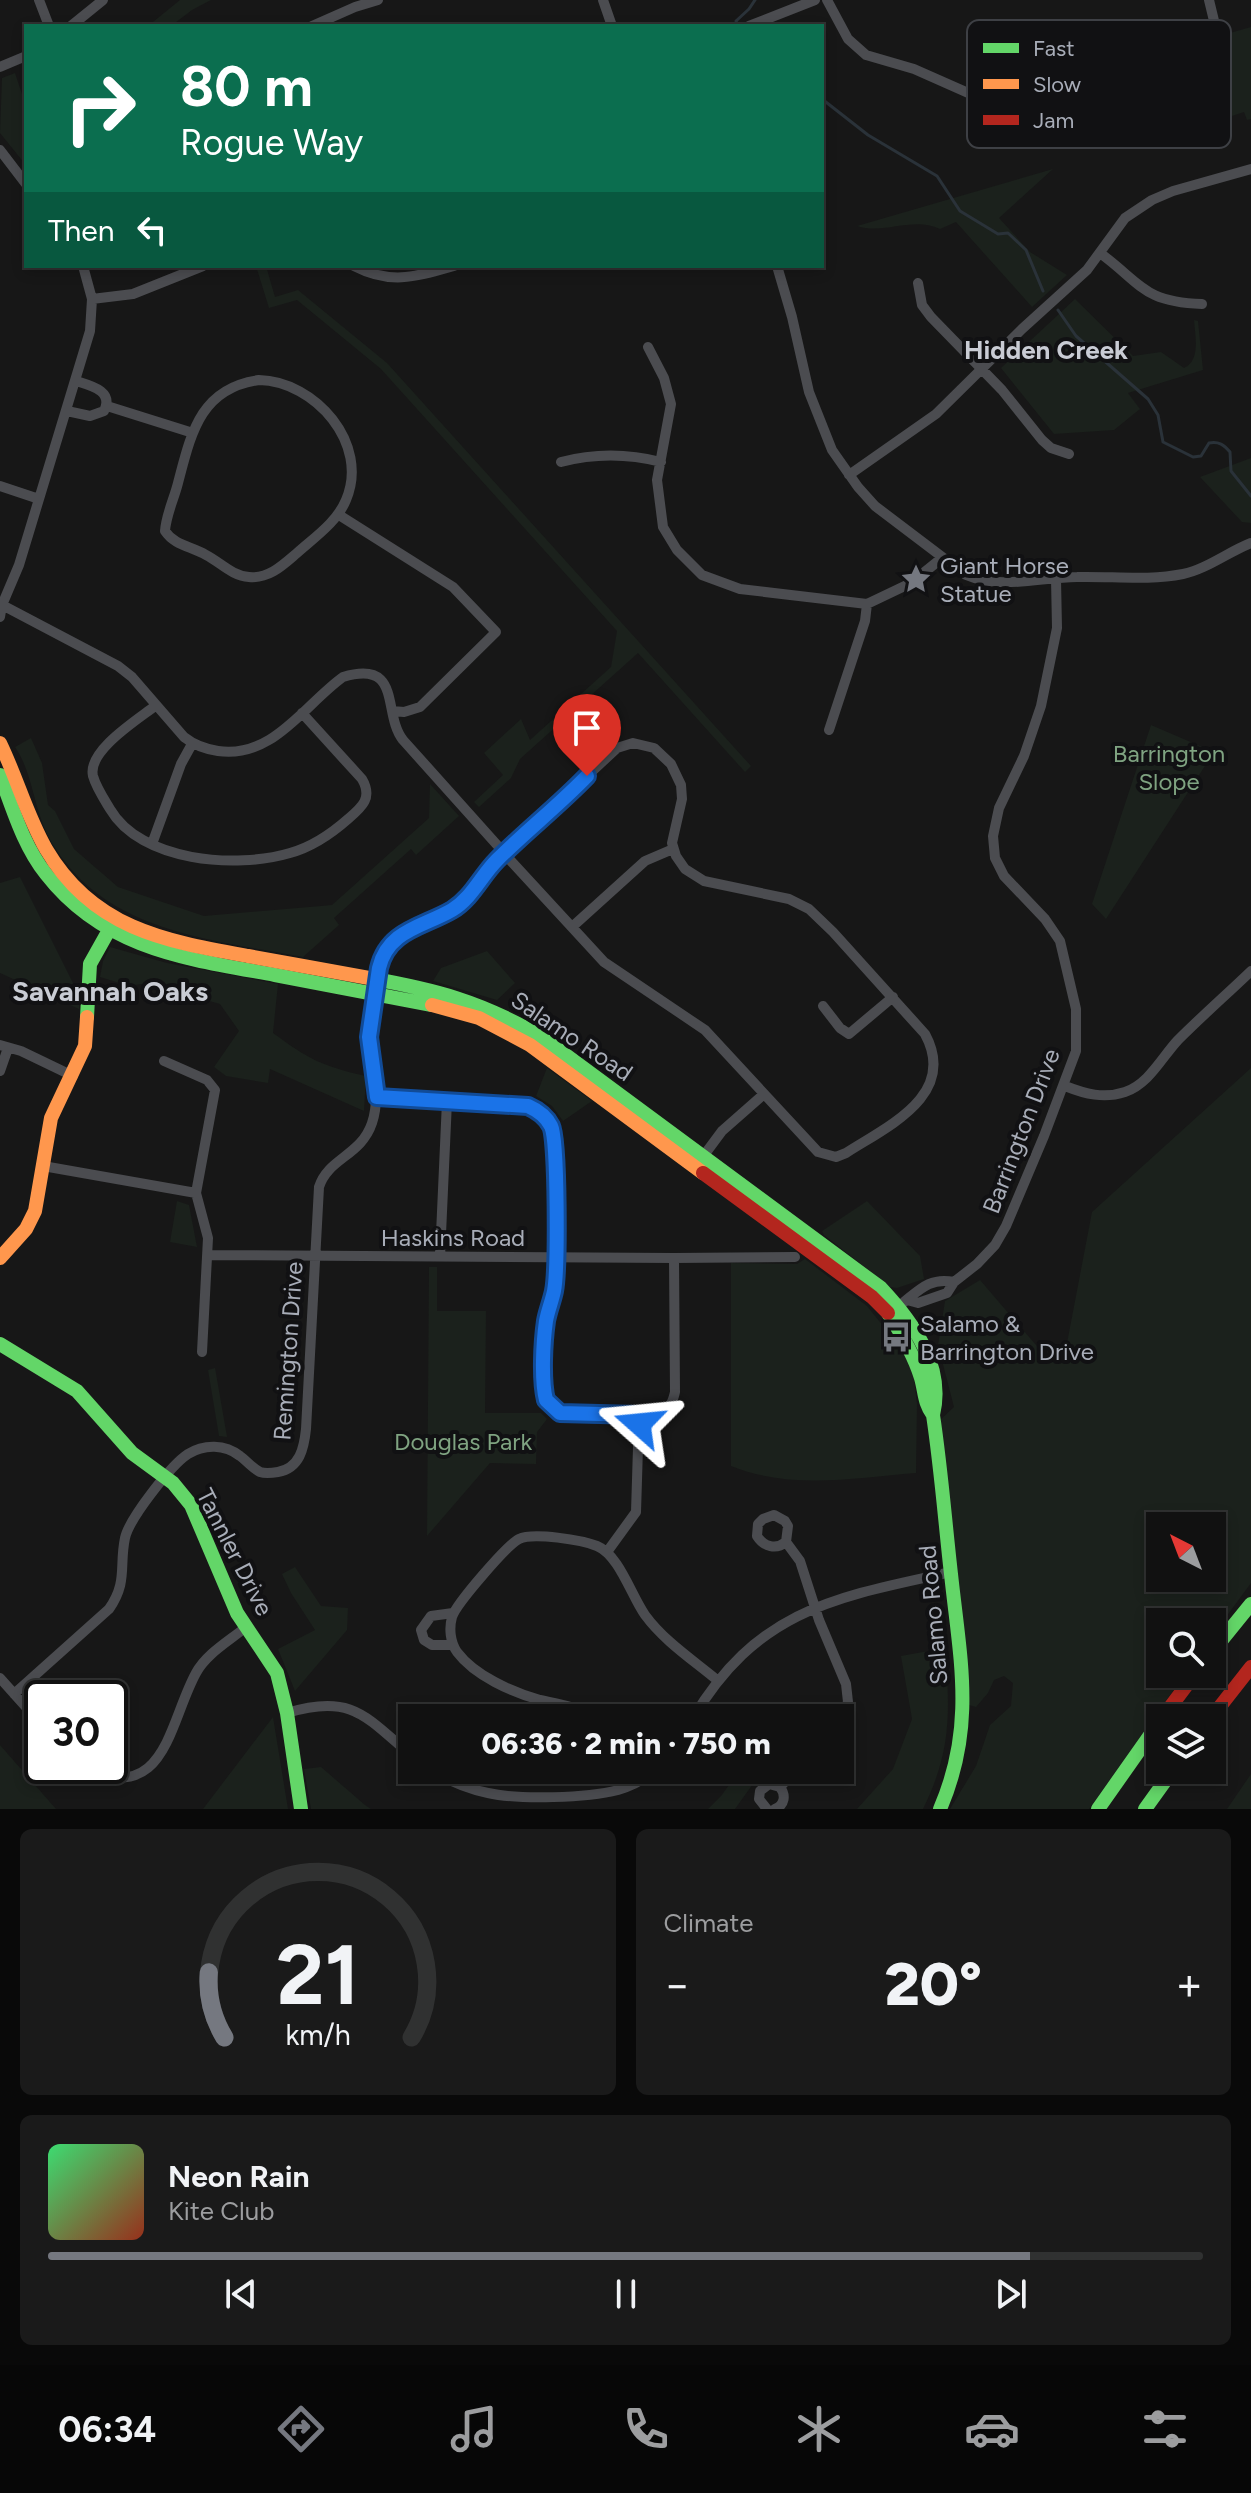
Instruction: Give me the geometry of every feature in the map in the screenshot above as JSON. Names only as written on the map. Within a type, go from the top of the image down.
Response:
[{"type":"main road","name":"Salamo Road","points":[[0,743],[29,816],[50,856],[112,925]]},
{"type":"main road","name":"Salamo Road","points":[[1,783],[25,841],[46,875],[69,900],[137,944],[174,956],[462,998],[519,1022],[699,1161],[873,1281],[898,1306],[920,1339],[931,1368],[938,1404],[933,1415],[964,1720],[957,1769],[940,1809]]},
{"type":"main road","points":[[0,1258],[32,1218],[39,1196],[51,1118],[73,1076],[88,1032],[89,969],[95,951],[112,925]]},
{"type":"main road","name":"Tannler Drive","points":[[1,1345],[77,1391],[132,1453],[166,1477],[183,1494],[196,1514],[233,1605],[274,1667],[287,1713],[301,1809]]},
{"type":"main road","points":[[1226,1635],[1251,1604]]},
{"type":"main road","points":[[1222,1704],[1251,1667]]},
{"type":"main road","points":[[1172,1704],[1184,1688]]},
{"type":"main road","points":[[1098,1809],[1146,1740]]},
{"type":"main road","points":[[1145,1809],[1164,1784]]},
{"type":"main road","points":[[1154,1809],[1167,1784]]},
{"type":"street","points":[[39,0],[48,24]]},
{"type":"street","points":[[73,24],[103,0]]},
{"type":"street","points":[[317,24],[378,0]]},
{"type":"street","points":[[603,0],[611,24]]},
{"type":"street","points":[[755,24],[815,0]]},
{"type":"street","points":[[827,0],[848,39],[866,55],[914,69],[967,92]]},
{"type":"street","points":[[1209,0],[1214,20]]},
{"type":"street","points":[[0,67],[24,57]]},
{"type":"street","points":[[0,150],[24,181]]},
{"type":"street","points":[[849,475],[920,427],[1087,270],[1125,218],[1152,200],[1173,191],[1251,169]]},
{"type":"street","points":[[1100,253],[1142,289],[1158,298],[1175,303],[1202,304]]},
{"type":"street","points":[[0,617],[1,605],[19,565],[90,331],[92,299],[84,268]]},
{"type":"street","points":[[92,299],[133,294],[198,268]]},
{"type":"street","points":[[358,268],[389,279],[409,278],[446,268]]},
{"type":"street","points":[[778,268],[813,406],[826,438],[849,475],[875,506],[966,575],[1003,583],[1185,574],[1251,543]]},
{"type":"street","points":[[918,283],[922,305],[931,317],[982,369],[1042,440],[1051,448],[1069,454]]},
{"type":"street","points":[[648,347],[664,378],[671,404],[657,480],[663,527],[677,550],[702,575],[740,589],[867,604],[911,583],[942,558]]},
{"type":"street","points":[[272,380],[293,387],[316,404],[346,441],[352,478],[339,515],[277,570],[257,577],[238,575],[206,554],[175,542],[165,531],[165,523],[193,433],[197,421],[210,403],[237,385],[272,380]]},
{"type":"street","points":[[67,411],[90,416],[104,411],[107,406],[108,399],[104,393],[76,381]]},
{"type":"street","points":[[107,406],[193,433]]},
{"type":"street","points":[[561,462],[578,457],[616,454],[661,462]]},
{"type":"street","points":[[0,486],[39,499]]},
{"type":"street","points":[[339,515],[453,587],[496,632],[420,707],[404,712],[392,711]]},
{"type":"street","name":"Barrington Drive","points":[[898,1306],[914,1290],[944,1280],[954,1282],[995,1245],[1072,1065],[1078,1037],[1074,996],[1063,949],[1045,919],[1004,876],[995,858],[993,836],[999,808],[1024,756],[1041,706],[1057,628],[1056,579]]},
{"type":"street","points":[[829,730],[865,621],[867,604]]},
{"type":"street","points":[[1,605],[110,660],[132,677],[192,744],[226,752],[251,749],[276,736],[343,677],[359,673],[376,678],[386,686],[392,701],[397,733],[572,927],[619,974],[705,1030],[812,1148],[836,1157],[846,1153],[912,1108],[930,1084],[933,1054],[925,1034],[824,921],[789,899],[698,879],[679,863],[673,849],[645,861],[572,927]]},
{"type":"street","points":[[155,706],[97,754],[92,770],[96,785],[116,818],[131,834],[187,856],[208,860],[250,860],[307,847],[336,829],[365,803],[368,792],[357,774],[302,713]]},
{"type":"street","name":"Remington Drive","points":[[14,1694],[116,1600],[123,1577],[126,1533],[138,1512],[187,1455],[211,1446],[233,1451],[251,1466],[266,1473],[284,1471],[301,1456],[306,1429],[319,1187],[322,1178],[362,1143],[372,1121],[377,1097],[369,1037],[381,959],[392,942],[462,902],[504,853],[617,748],[633,743],[654,748],[678,775],[682,799],[672,834],[673,849]]},
{"type":"street","points":[[152,844],[181,764],[192,744]]},
{"type":"street","points":[[1065,1086],[1088,1095],[1104,1095],[1128,1091],[1139,1085],[1176,1042],[1251,971]]},
{"type":"street","points":[[823,1006],[840,1028],[849,1034],[893,997]]},
{"type":"street","points":[[0,1071],[4,1046],[73,1076]]},
{"type":"street","points":[[164,1061],[207,1080],[215,1090],[196,1193],[207,1227],[202,1352]]},
{"type":"street","points":[[699,1161],[722,1131],[764,1094]]},
{"type":"street","points":[[377,1097],[528,1106],[550,1124],[555,1147],[556,1257],[554,1291],[545,1334],[546,1400],[560,1413],[639,1415],[663,1412],[674,1399],[674,1258]]},
{"type":"street","points":[[440,1256],[447,1101]]},
{"type":"street","points":[[43,1166],[196,1193]]},
{"type":"street","name":"Haskins Road","points":[[208,1255],[795,1257]]},
{"type":"street","points":[[607,1552],[636,1512],[639,1500],[639,1415]]},
{"type":"street","points":[[558,1704],[536,1699],[498,1683],[465,1660],[453,1645],[450,1630],[453,1613],[505,1550],[521,1537],[587,1543],[607,1552],[633,1597],[655,1626],[717,1680]]},
{"type":"street","points":[[786,1542],[800,1561],[814,1607],[849,1695],[847,1704]]},
{"type":"street","points":[[702,1704],[717,1680],[763,1637],[814,1607],[860,1592],[951,1572]]},
{"type":"street","points":[[453,1613],[431,1616],[421,1630],[424,1640],[432,1645],[453,1645]]},
{"type":"street","points":[[165,1763],[195,1674],[208,1658],[246,1627]]},
{"type":"street","points":[[0,1678],[24,1705]]},
{"type":"street","points":[[287,1713],[332,1704],[352,1709],[398,1745]]},
{"type":"street","points":[[460,1784],[490,1794],[511,1796],[602,1793],[631,1784]]},
{"type":"street","points":[[623,1784],[624,1788]]},
{"type":"street","points":[[767,1809],[759,1799],[760,1791],[769,1784],[780,1787]]},
{"type":"street","points":[[780,1787],[783,1784]]},
{"type":"street","points":[[775,1809],[783,1803],[780,1787]]},
{"type":"green space","points":[[180,0],[211,0],[174,24],[150,24]]},
{"type":"green space","points":[[1251,27],[1251,119],[1247,120],[1244,112],[1231,116],[1231,33]]},
{"type":"green space","points":[[15,73],[24,100],[24,163],[0,133],[2,78]]},
{"type":"green space","points":[[1053,169],[999,218],[1030,252],[1067,275],[1032,307],[956,222],[940,229],[919,224],[878,228],[857,226]]},
{"type":"green space","points":[[257,268],[267,268],[275,297],[298,290],[387,363],[751,766],[745,772],[638,653],[520,759],[511,778],[479,807],[474,802],[503,775],[484,753],[521,719],[530,740],[611,667],[617,631],[381,369],[297,300],[269,308]]},
{"type":"green space","points":[[1075,299],[1133,356],[1161,352],[1184,368],[1195,354],[1194,320],[1198,321],[1203,370],[1128,393],[1140,409],[1114,430],[1054,434],[1001,368]]},
{"type":"green space","points":[[1251,458],[1251,523],[1242,522],[1200,477]]},
{"type":"green space","name":"Barrington Slope","points":[[1151,725],[1214,752],[1106,919],[1092,904]]},
{"type":"green space","points":[[31,738],[42,763],[48,805],[55,811],[74,849],[118,887],[204,916],[332,905],[429,818],[430,784],[459,816],[416,855],[411,849],[334,918],[339,925],[303,957],[197,937],[163,927],[131,914],[101,896],[74,873],[46,831],[26,769],[15,747]]},
{"type":"green space","points":[[20,877],[79,995],[79,1009],[0,973],[0,883]]},
{"type":"green space","points":[[110,947],[167,963],[278,984],[273,1033],[317,1061],[366,1076],[364,1111],[270,1069],[268,1083],[226,1076],[214,1067],[239,1031],[220,1004],[141,984],[129,986],[100,977]]},
{"type":"green space","points":[[487,951],[515,983],[497,1000],[433,981],[441,968]]},
{"type":"green space","points":[[547,1068],[592,1101],[563,1121],[552,1106],[536,1096]]},
{"type":"green space","points":[[1251,1068],[1251,1583],[1226,1617],[1226,1608],[1146,1608],[1146,1688],[1175,1688],[1164,1704],[1146,1704],[1146,1729],[1089,1809],[950,1809],[976,1766],[990,1725],[1011,1706],[1013,1683],[1004,1676],[994,1680],[976,1707],[969,1705],[939,1421],[954,1407],[938,1345],[945,1301],[980,1280],[1048,1359],[1067,1343],[1092,1212]]},
{"type":"green space","points":[[177,1201],[189,1205],[197,1247],[170,1242]]},
{"type":"green space","points":[[867,1201],[920,1256],[924,1279],[897,1288],[890,1287],[824,1235],[822,1231]]},
{"type":"green space","points":[[805,1259],[867,1306],[912,1362],[917,1404],[916,1473],[799,1480],[776,1478],[731,1466],[731,1263],[797,1264]]},
{"type":"green space","name":"Douglas Park","points":[[429,1267],[437,1267],[437,1311],[486,1311],[485,1413],[541,1413],[547,1419],[537,1432],[536,1464],[490,1463],[427,1536]]},
{"type":"green space","points":[[215,1368],[227,1437],[219,1436],[208,1370]]},
{"type":"green space","points":[[295,1567],[321,1606],[348,1608],[347,1630],[295,1691],[278,1649],[315,1630],[282,1574]]},
{"type":"green space","points":[[945,1648],[947,1730],[939,1768],[923,1809],[857,1809],[893,1769],[912,1719],[901,1656]]},
{"type":"green space","points":[[273,1717],[288,1809],[203,1809]]},
{"type":"green space","points":[[0,1745],[24,1772],[24,1784],[34,1784],[56,1809],[0,1809]]},
{"type":"green space","points":[[321,1767],[371,1809],[311,1809],[304,1769]]},
{"type":"green space","points":[[1251,1774],[1251,1809],[1227,1809]]},
{"type":"green space","points":[[730,1784],[753,1784],[735,1809],[708,1809]]},
{"type":"waterway","points":[[737,24],[736,21],[755,0]]},
{"type":"waterway","points":[[824,101],[868,135],[937,176],[960,211],[998,234],[1008,233],[1026,250],[1043,291]]},
{"type":"waterway","points":[[1058,310],[1076,336],[1148,399],[1158,415],[1163,442],[1193,457],[1201,456],[1209,443],[1223,446],[1230,452],[1231,471],[1251,496]]},
{"type":"traffic: fast","points":[[0,775],[25,839],[46,874],[69,900],[94,920],[121,935],[150,947],[211,963],[432,1005]]},
{"type":"traffic: fast","points":[[87,1017],[90,964],[113,923]]},
{"type":"traffic: fast","points":[[369,978],[457,998],[540,1036],[881,1288],[924,1346],[934,1379],[936,1397],[933,1415]]},
{"type":"traffic: fast","points":[[888,1313],[915,1361],[926,1402],[933,1415],[958,1635],[962,1721],[951,1779],[940,1809]]},
{"type":"traffic: fast","points":[[0,1344],[77,1391],[132,1453],[173,1483],[191,1505],[237,1613],[277,1673],[287,1713],[301,1809]]},
{"type":"traffic: fast","points":[[1226,1635],[1251,1604]]},
{"type":"traffic: fast","points":[[1098,1809],[1146,1741]]},
{"type":"traffic: fast","points":[[1145,1809],[1163,1784]]},
{"type":"traffic: slow","points":[[0,743],[46,849],[65,876],[109,914],[160,937],[188,944],[369,978]]},
{"type":"traffic: slow","points":[[432,1005],[479,1018],[530,1045],[703,1173]]},
{"type":"traffic: slow","points":[[0,1258],[26,1229],[35,1211],[51,1118],[85,1046],[87,1017]]},
{"type":"traffic: jam","points":[[703,1173],[872,1297],[888,1313]]},
{"type":"traffic: jam","points":[[1222,1704],[1251,1667]]},
{"type":"traffic: jam","points":[[1172,1704],[1184,1688]]},
{"type":"place","name":"Giant Horse Statue","points":[[916,579]]},
{"type":"place","name":"Salamo & Barrington Drive","points":[[896,1337]]},
{"type":"district","name":"Hidden Creek","points":[[1046,350]]},
{"type":"district","name":"Savannah Oaks","points":[[110,991]]},
{"type":"route","points":[[587,776],[490,866],[462,902],[392,942],[381,959],[369,1037],[377,1097],[528,1106],[550,1124],[555,1147],[556,1257],[554,1291],[545,1334],[546,1400],[552,1409],[560,1413],[639,1415],[639,1424]]}]
